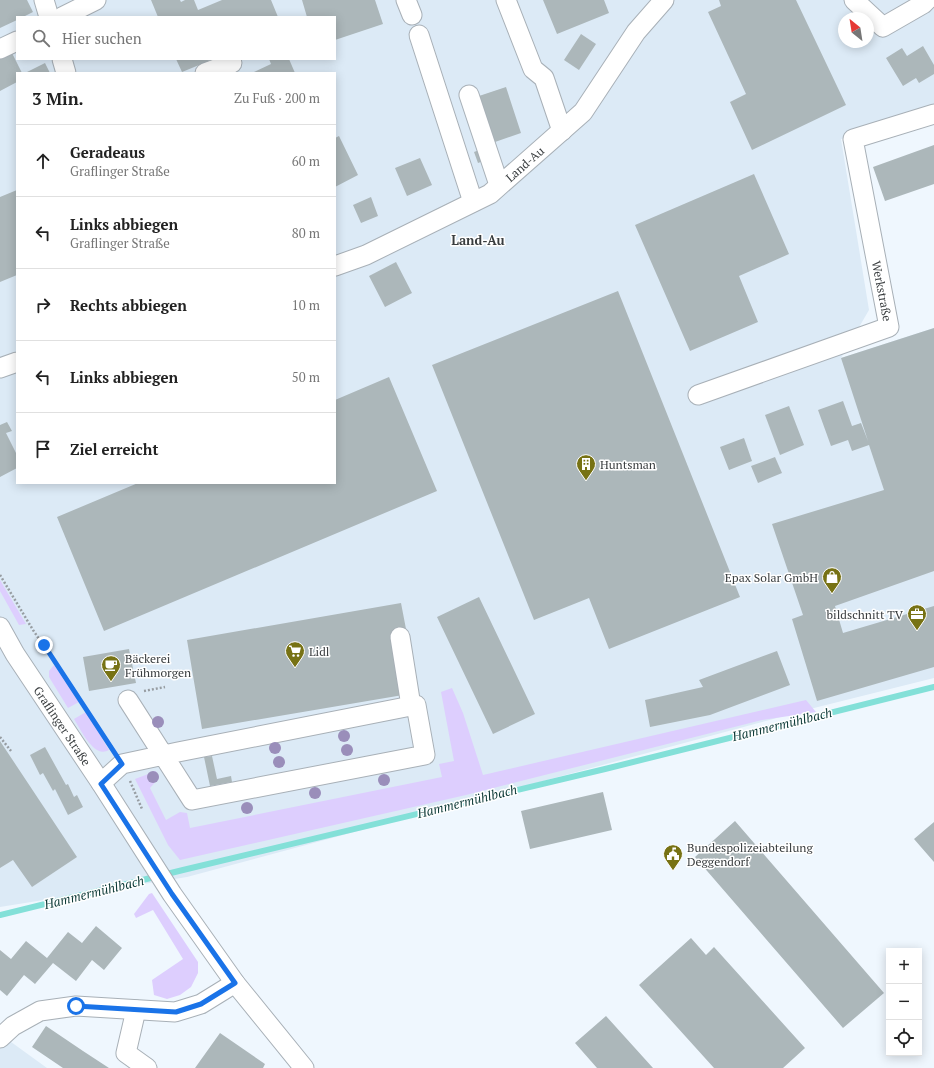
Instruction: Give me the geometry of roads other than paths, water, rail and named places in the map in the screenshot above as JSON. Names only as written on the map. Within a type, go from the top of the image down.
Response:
[{"type":"street","points":[[44,0],[49,16]]},
{"type":"street","points":[[64,16],[96,0]]},
{"type":"street","points":[[506,0],[533,69],[544,78],[562,131]]},
{"type":"street","name":"Land-Au","points":[[336,266],[366,255],[490,194],[583,112],[636,32],[664,0]]},
{"type":"street","points":[[854,0],[883,27],[923,4],[927,0]]},
{"type":"street","points":[[419,35],[473,202]]},
{"type":"street","points":[[0,49],[16,41]]},
{"type":"street","points":[[62,60],[66,72]]},
{"type":"street","points":[[208,72],[232,63]]},
{"type":"street","points":[[469,95],[500,185]]},
{"type":"street","name":"Werkstraße","points":[[698,395],[889,327],[853,139],[934,114]]},
{"type":"street","points":[[0,368],[16,362]]},
{"type":"street","name":"Graflinger Straße","points":[[0,627],[7,658],[101,784],[172,894],[235,983],[304,1068]]},
{"type":"street","points":[[400,637],[411,706]]},
{"type":"street","points":[[101,784],[122,764],[163,756],[416,705],[425,755],[192,800],[163,756],[128,700]]},
{"type":"street","points":[[0,1038],[13,1026],[40,1011],[76,1006],[176,1012],[201,1004],[235,983]]},
{"type":"street","points":[[136,1010],[126,1053],[147,1068]]},
{"type":"waterway","name":"Hammermühlbach","points":[[0,915],[605,769],[934,687]]},
{"type":"place","name":"Huntsman","points":[[586,481]]},
{"type":"place","name":"Epax Solar GmbH","points":[[832,594]]},
{"type":"place","name":"bildschnitt TV","points":[[917,631]]},
{"type":"place","name":"Lidl","points":[[295,668]]},
{"type":"place","name":"Bäckerei Frühmorgen","points":[[111,682]]},
{"type":"place","name":"Bundespolizeiabteilung Deggendorf","points":[[673,871]]},
{"type":"district","name":"Land-Au","points":[[478,240]]}]
